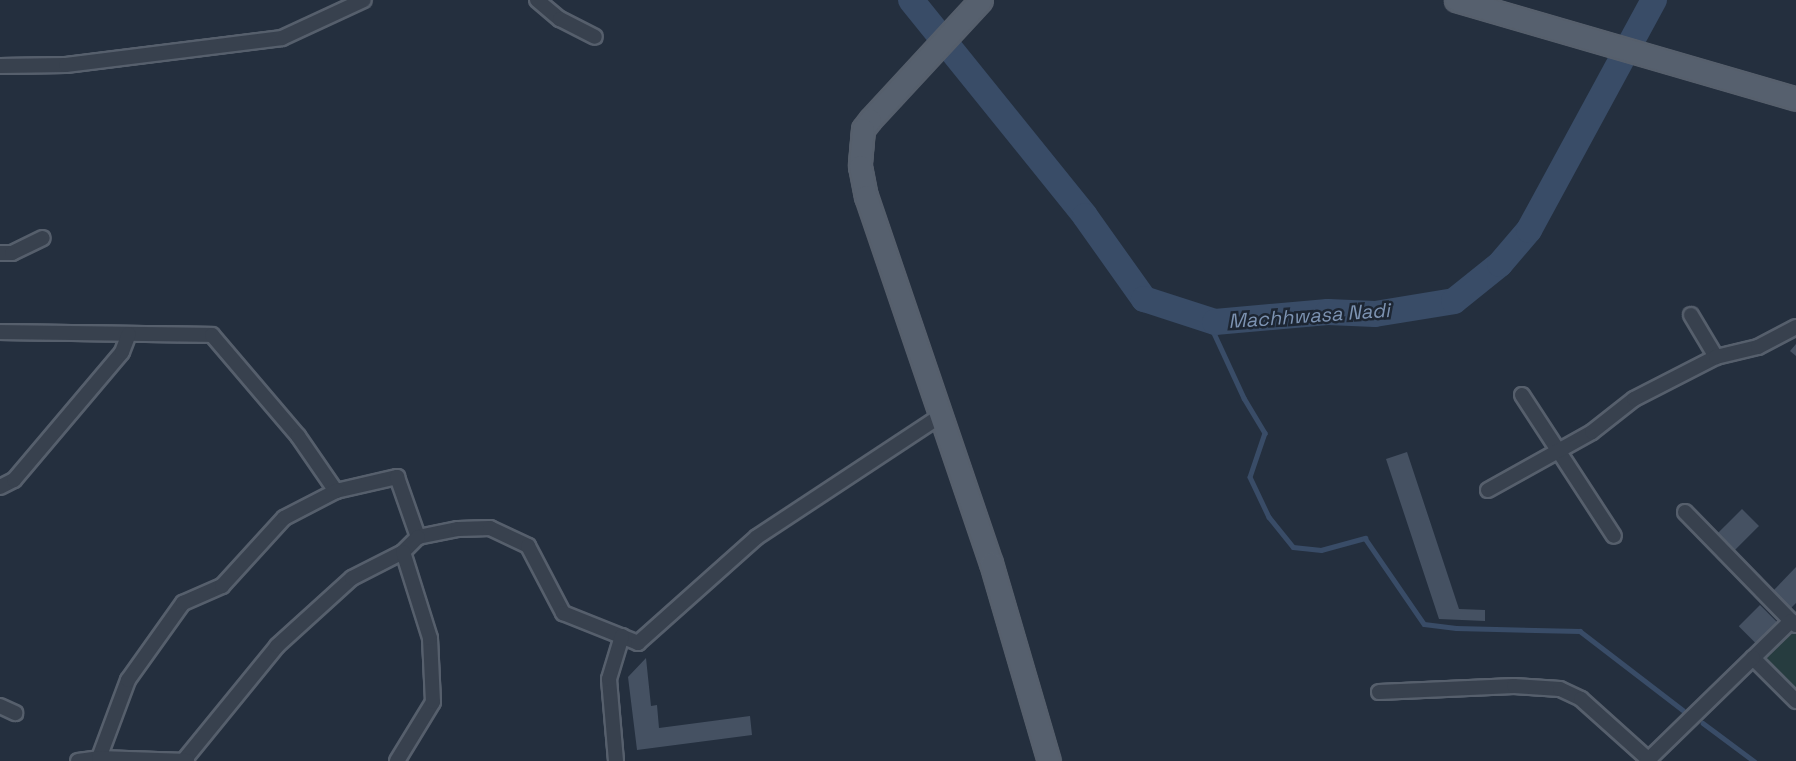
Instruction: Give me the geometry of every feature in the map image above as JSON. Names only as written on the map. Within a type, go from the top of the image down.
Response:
[{"type":"main road","points":[[981,0],[863,129],[860,166],[866,196],[942,415],[1049,761]]},
{"type":"main road","points":[[1456,0],[1580,34],[1796,99]]},
{"type":"street","points":[[0,66],[66,65],[282,38],[364,0]]},
{"type":"street","points":[[537,0],[561,19],[595,37]]},
{"type":"street","points":[[0,254],[12,253],[43,238]]},
{"type":"street","points":[[1691,315],[1716,357]]},
{"type":"street","points":[[1488,490],[1592,432],[1634,399],[1716,357],[1758,347],[1796,327]]},
{"type":"street","points":[[0,332],[212,335],[298,436],[336,491]]},
{"type":"street","points":[[0,488],[14,480],[122,352],[129,334]]},
{"type":"street","points":[[1522,395],[1614,536]]},
{"type":"street","points":[[78,761],[99,758],[186,760],[277,646],[352,578],[403,552],[418,537],[458,529],[490,528],[528,546],[563,613],[638,643],[757,537],[942,415]]},
{"type":"street","points":[[99,758],[128,680],[183,603],[222,586],[284,518],[336,491],[397,477],[418,537]]},
{"type":"street","points":[[1379,692],[1514,686],[1560,689],[1581,699],[1649,760],[1753,658],[1794,623],[1685,512]]},
{"type":"street","points":[[397,761],[433,702],[430,638],[403,552]]},
{"type":"street","points":[[616,761],[609,679],[622,636]]},
{"type":"street","points":[[1753,658],[1796,701]]},
{"type":"street","points":[[0,706],[15,713]]},
{"type":"green space","points":[[1791,626],[1796,630],[1796,693],[1760,656]]},
{"type":"building","points":[[1796,344],[1796,356],[1790,351]]},
{"type":"building","points":[[1407,452],[1459,609],[1485,610],[1485,621],[1439,619],[1386,459]]},
{"type":"building","points":[[1742,509],[1759,526],[1735,550],[1718,533]]},
{"type":"building","points":[[1796,567],[1796,603],[1791,608],[1773,591]]},
{"type":"building","points":[[1760,605],[1778,623],[1756,644],[1739,626]]},
{"type":"building","points":[[646,658],[651,706],[657,705],[659,728],[750,716],[752,735],[637,750],[628,677]]},
{"type":"waterway","name":"Machhwasa Nadi","points":[[911,0],[1085,216],[1144,299],[1215,322],[1328,312],[1375,314],[1454,301],[1500,264],[1529,230],[1654,0]]},
{"type":"waterway","points":[[1208,320],[1244,398],[1265,433],[1250,477],[1269,517],[1293,547],[1321,550],[1365,538],[1424,624],[1456,628],[1580,631],[1683,710]]},
{"type":"waterway","points":[[1703,723],[1754,761]]}]
